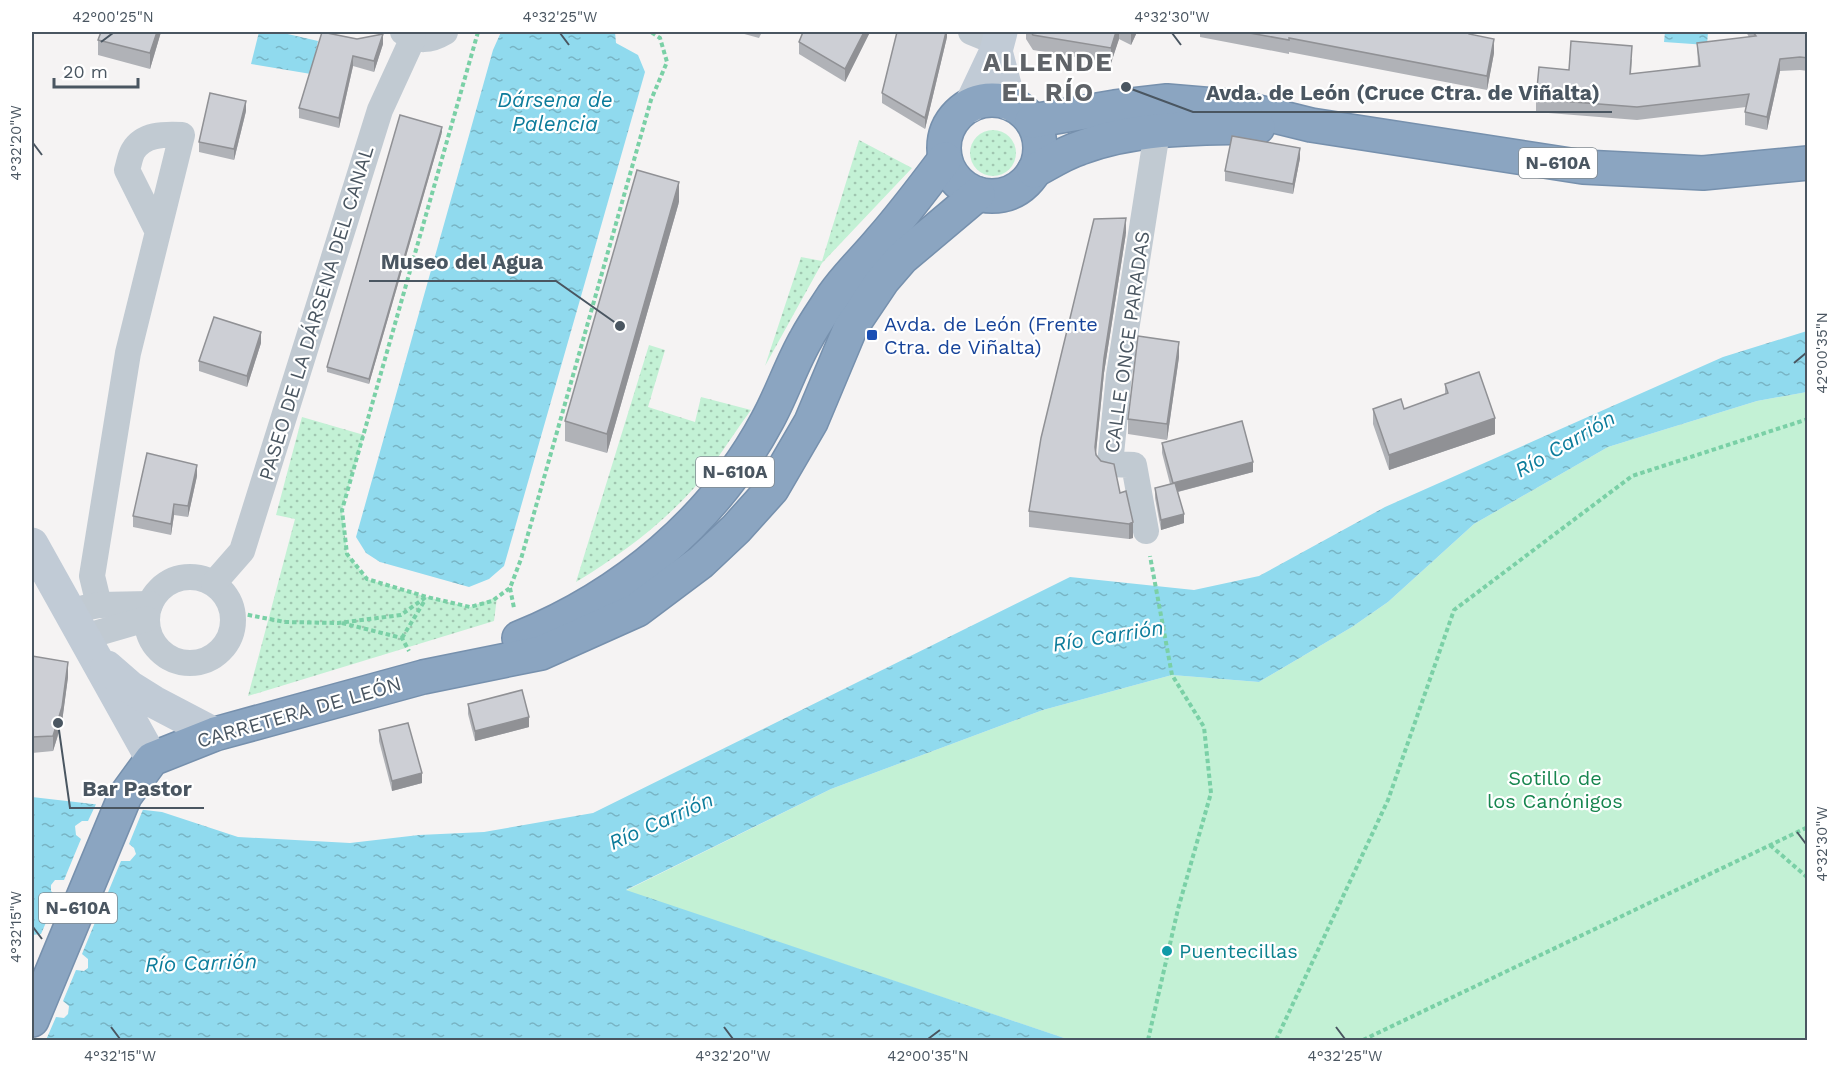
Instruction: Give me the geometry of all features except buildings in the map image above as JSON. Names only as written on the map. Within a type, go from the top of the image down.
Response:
[{"type":"highway","name":"N-610A","points":[[970,106],[996,100],[1021,112],[1167,101],[1238,107],[1311,125],[1583,167],[1703,173],[1808,163]]},
{"type":"highway","points":[[970,106],[958,115],[950,126],[945,139],[945,159],[957,181],[978,194]]},
{"type":"highway","points":[[1021,112],[1040,145],[1039,159],[1034,171]]},
{"type":"highway","name":"N-610A","points":[[978,194],[995,196],[1011,193],[1024,184],[1034,171],[1078,148],[1118,136],[1197,128],[1311,125]]},
{"type":"highway","name":"CARRETERA DE LEÓN","points":[[423,677],[550,625],[610,592],[661,553],[708,505],[744,461],[768,420],[806,338],[835,293],[882,239],[945,159]]},
{"type":"highway","name":"CARRETERA DE LEÓN","points":[[152,759],[214,734],[423,677],[541,653],[637,610],[701,562],[736,529],[772,489],[811,422],[850,329],[883,280],[902,258],[978,194]]},
{"type":"highway","name":"N-610A","points":[[32,1020],[124,796],[152,759]]},
{"type":"street","points":[[408,35],[425,40],[436,38],[445,32]]},
{"type":"street","name":"PASEO DE LA DÁRSENA DEL CANAL","points":[[214,583],[242,552],[380,110],[408,35]]},
{"type":"street","points":[[970,106],[992,39]]},
{"type":"street","points":[[992,39],[1021,112]]},
{"type":"street","name":"CALLE ONCE PARADAS","points":[[1146,531],[1134,465],[1110,464],[1119,375],[1157,132]]},
{"type":"street","points":[[152,759],[87,628],[92,576],[128,353],[158,232]]},
{"type":"street","points":[[32,544],[87,628],[130,687],[214,734]]},
{"type":"street","points":[[189,576],[202,577],[214,583],[225,593],[233,612],[231,636],[223,649],[211,658],[196,663],[182,662],[167,657],[156,647],[149,634],[148,611],[156,592],[177,578],[189,576]]},
{"type":"street","points":[[87,628],[148,611]]},
{"type":"street","points":[[87,628],[148,611]]},
{"type":"path","points":[[478,32],[342,510],[347,554],[367,579],[470,607],[492,601],[510,588],[531,525],[651,100],[668,62],[660,38],[651,32]]},
{"type":"path","points":[[1276,1041],[1388,800],[1454,610],[1632,476],[1808,419]]},
{"type":"path","points":[[1146,531],[1172,675],[1204,727],[1212,793],[1178,909],[1148,1041]]},
{"type":"path","points":[[233,612],[285,622],[338,623],[401,615],[427,597]]},
{"type":"path","points":[[402,638],[427,597]]},
{"type":"path","points":[[338,623],[402,638],[407,645]]},
{"type":"path","points":[[1363,1041],[1808,827]]},
{"type":"path","points":[[1770,845],[1808,878]]},
{"type":"green space","points":[[998,130],[1010,136],[1015,144],[1015,162],[1010,170],[1002,175],[988,176],[976,170],[971,162],[970,148],[976,136],[984,131]]},
{"type":"green space","points":[[859,140],[912,168],[822,263],[765,366],[801,257],[822,261]]},
{"type":"green space","points":[[649,345],[665,350],[648,407],[695,422],[701,397],[751,410],[709,469],[681,502],[638,540],[576,582]]},
{"type":"green space","name":"Sotillo de los Canónigos","points":[[1807,392],[1807,1040],[1070,1040],[625,891],[831,789],[1043,710],[1172,675],[1259,682],[1352,627],[1388,602],[1474,524],[1608,447],[1757,401]]},
{"type":"green space","points":[[302,417],[364,435],[342,510],[347,553],[367,579],[470,607],[497,597],[494,621],[248,696],[295,519],[276,515]]},
{"type":"water","points":[[259,32],[279,32],[318,41],[311,74],[251,64]]},
{"type":"water","name":"Dársena de Palencia","points":[[501,32],[615,32],[616,43],[638,55],[645,72],[504,566],[489,579],[469,587],[380,562],[366,553],[356,537],[493,50]]},
{"type":"water","points":[[1665,32],[1708,32],[1707,45],[1664,42]]},
{"type":"water","name":"Río Carrión","points":[[1807,331],[1807,392],[1757,401],[1608,447],[1474,524],[1388,602],[1352,627],[1259,682],[1172,675],[1043,710],[831,789],[626,890],[1070,1040],[32,1040],[32,797],[162,812],[238,837],[350,843],[419,835],[484,832],[593,813],[1070,577],[1194,590],[1259,576],[1385,507],[1723,357]]},
{"type":"pier","points":[[97,802],[144,807],[129,844],[134,848],[136,854],[130,861],[121,861],[104,902],[109,906],[110,916],[103,921],[96,920],[82,954],[88,959],[88,968],[84,971],[76,970],[63,1001],[69,1006],[68,1014],[64,1018],[56,1017],[46,1040],[32,1040],[32,958],[34,953],[32,952],[32,935],[41,934],[57,897],[51,891],[51,885],[55,880],[64,880],[81,839],[76,835],[75,826],[82,821],[88,821]]},
{"type":"place","name":"Avda. de León (Cruce Ctra. de Viñalta)","points":[[1126,87]]},
{"type":"place","name":"Museo del Agua","points":[[620,326]]},
{"type":"place","name":"Avda. de León (Frente Ctra. de Viñalta)","points":[[872,335]]},
{"type":"place","name":"Bar Pastor","points":[[58,723]]},
{"type":"place","name":"Puentecillas","points":[[1167,951]]},
{"type":"district","name":"ALLENDE EL RÍO","points":[[1048,76]]}]
